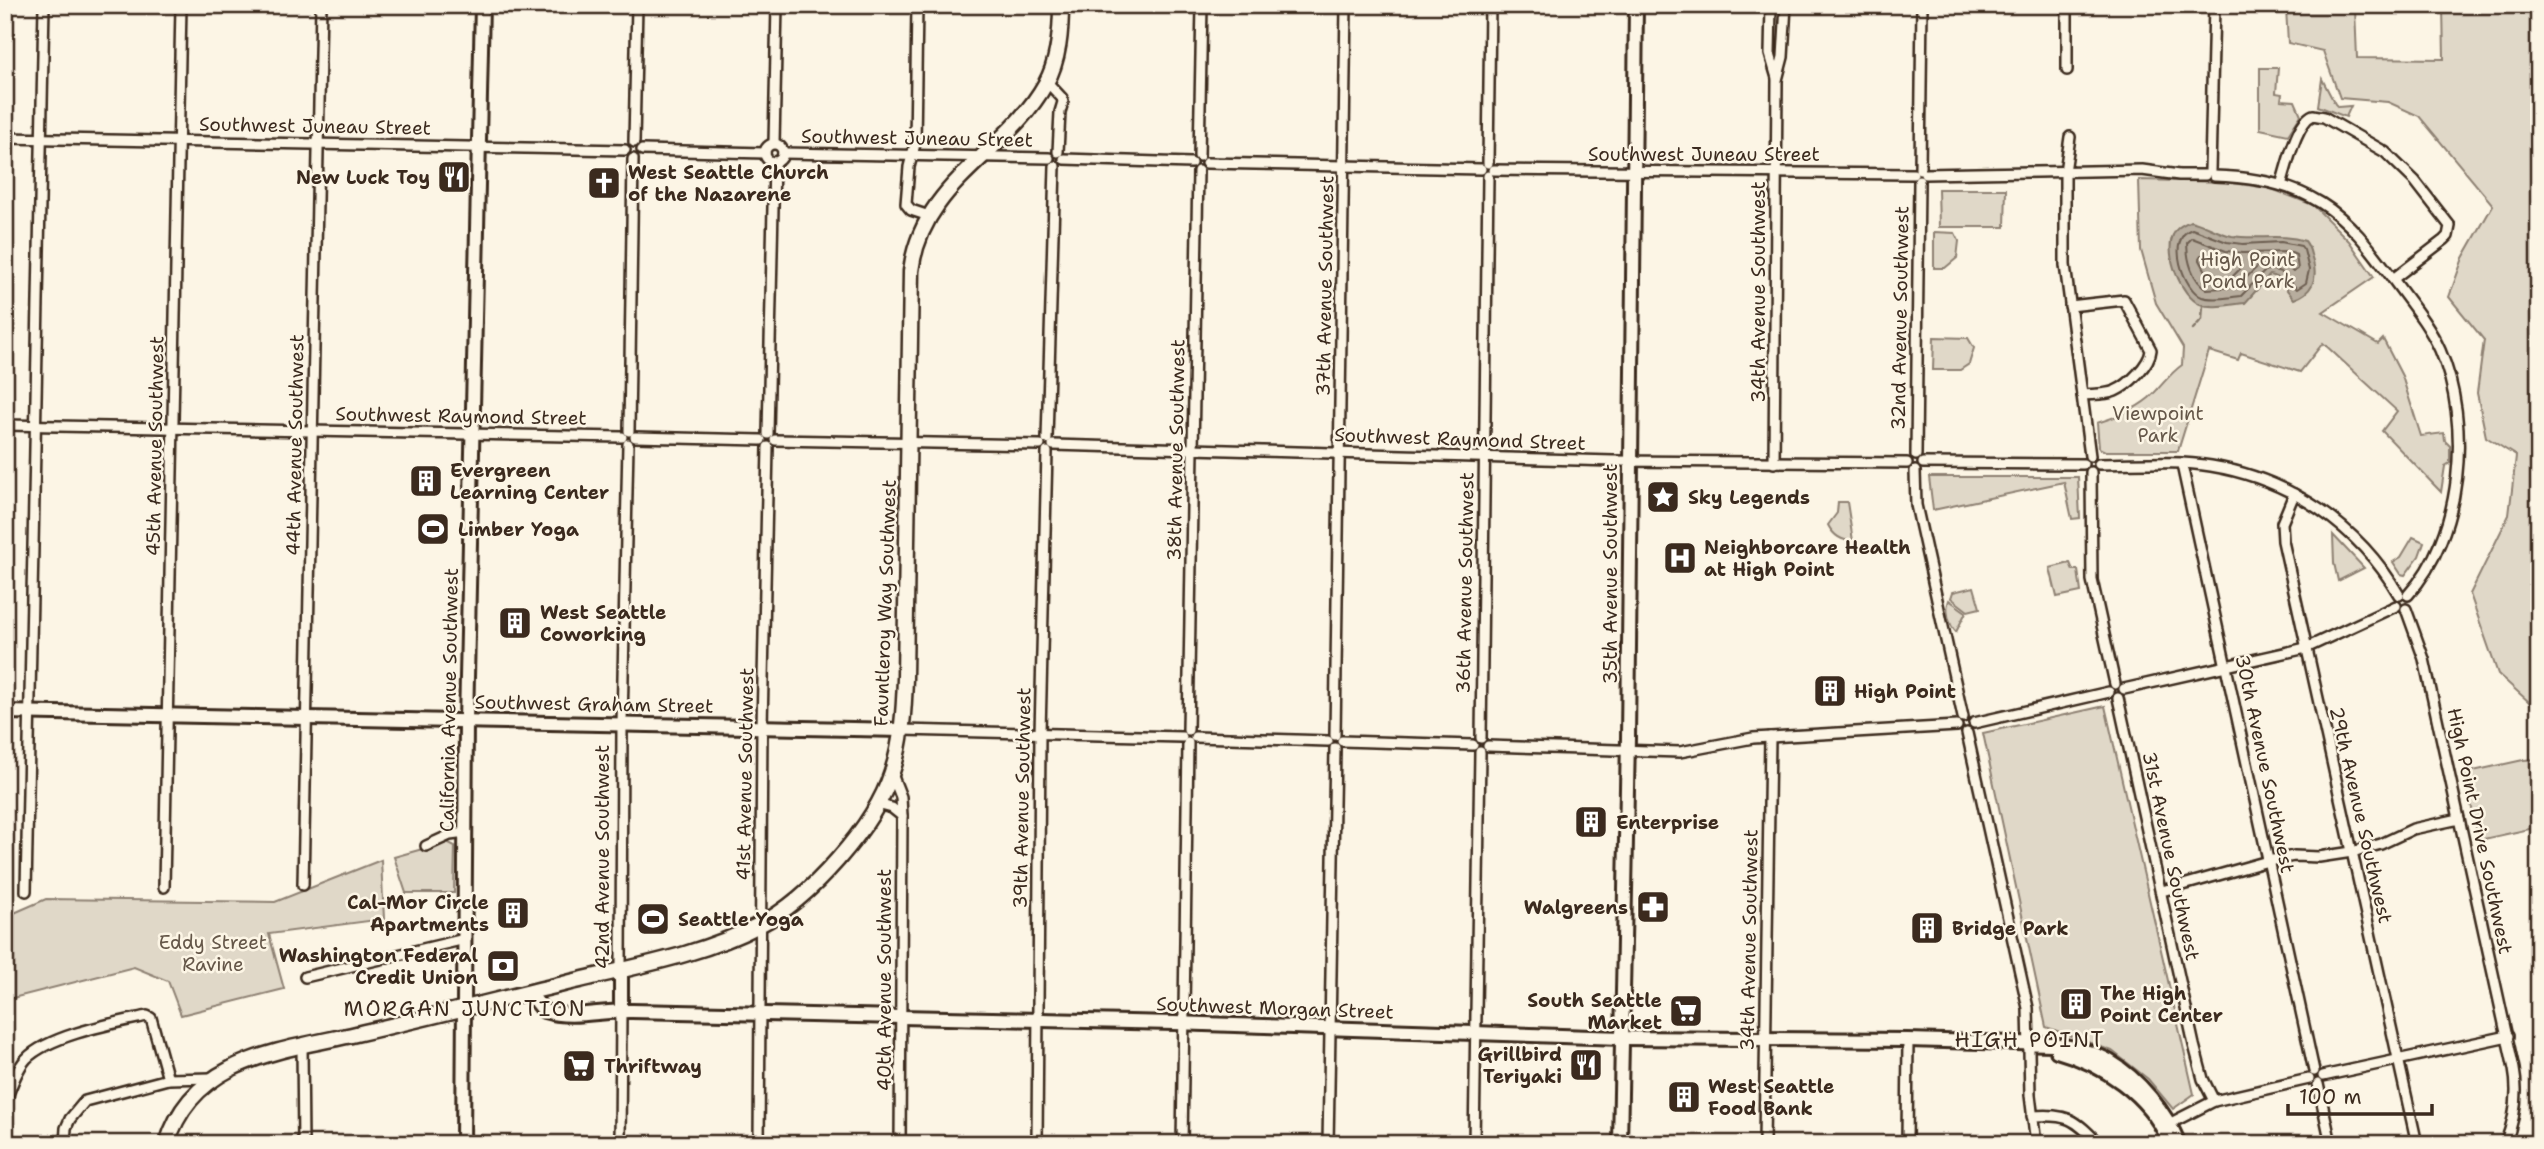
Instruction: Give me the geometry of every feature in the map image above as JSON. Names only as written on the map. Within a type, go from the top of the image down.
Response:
[{"type":"main road","name":"Fauntleroy Way Southwest","points":[[167,1144],[172,1127],[198,1089],[212,1078],[254,1059],[621,970],[692,951],[761,925],[818,883],[857,835],[892,774],[902,730],[911,271],[914,251],[929,216],[954,183],[1026,111],[1047,82],[1056,60],[1062,5]]},
{"type":"street","points":[[26,891],[44,5]]},
{"type":"street","name":"45th Avenue Southwest","points":[[164,887],[181,5]]},
{"type":"street","name":"44th Avenue Southwest","points":[[303,885],[321,5]]},
{"type":"street","name":"California Avenue Southwest","points":[[463,1144],[466,722],[482,5]]},
{"type":"street","points":[[635,142],[637,5]]},
{"type":"street","points":[[774,144],[777,5]]},
{"type":"street","points":[[917,5],[915,144],[906,204],[911,210],[929,216]]},
{"type":"street","points":[[1199,161],[1202,5]]},
{"type":"street","name":"37th Avenue Southwest","points":[[1328,1144],[1346,5]]},
{"type":"street","name":"36th Avenue Southwest","points":[[1480,748],[1486,740],[1481,738],[1490,5]]},
{"type":"street","name":"35th Avenue Southwest","points":[[1620,1144],[1628,751],[1636,5]]},
{"type":"street","name":"34th Avenue Southwest","points":[[1771,5],[1770,54],[1777,80]]},
{"type":"street","name":"34th Avenue Southwest","points":[[1774,463],[1777,80],[1783,57],[1786,5]]},
{"type":"street","name":"32nd Avenue Southwest","points":[[1916,455],[1922,5]]},
{"type":"street","points":[[2067,5],[2067,71]]},
{"type":"street","points":[[2214,5],[2210,174],[2244,177],[2281,185],[2320,202],[2346,222],[2393,279],[2439,347],[2455,391],[2459,416],[2459,451],[2451,506],[2420,582],[2395,600],[2401,607]]},
{"type":"street","points":[[1047,82],[1063,102],[1060,112],[1061,155],[1052,153],[1052,162]]},
{"type":"street","points":[[2281,185],[2295,140],[2309,116],[2324,117],[2385,152],[2415,181],[2451,226],[2444,240],[2393,279]]},
{"type":"street","points":[[2070,137],[2065,172],[2064,254],[2090,456]]},
{"type":"street","name":"Southwest Juneau Street","points":[[5,138],[625,150]]},
{"type":"street","points":[[635,142],[642,150],[640,157],[634,159],[627,156],[625,150],[628,144],[635,142]]},
{"type":"street","points":[[774,144],[781,147],[783,153],[781,159],[774,162],[768,159],[765,153],[767,146],[774,144]]},
{"type":"street","points":[[642,150],[765,153]]},
{"type":"street","name":"Southwest Juneau Street","points":[[783,153],[981,157],[1052,162]]},
{"type":"street","name":"Southwest Juneau Street","points":[[1061,155],[1488,170],[1919,175],[2142,170],[2179,175],[2210,174]]},
{"type":"street","name":"42nd Avenue Southwest","points":[[620,1144],[622,724],[634,159]]},
{"type":"street","name":"38th Avenue Southwest","points":[[1182,1144],[1198,171],[1203,169],[1199,161]]},
{"type":"street","name":"41st Avenue Southwest","points":[[759,1144],[762,727],[774,162]]},
{"type":"street","name":"39th Avenue Southwest","points":[[1037,1144],[1040,732],[1052,162]]},
{"type":"street","points":[[2070,306],[2124,300],[2151,350],[2146,363],[2117,390],[2082,395]]},
{"type":"street","name":"Southwest Raymond Street","points":[[5,425],[1047,445],[1630,461],[1907,463]]},
{"type":"street","points":[[1916,455],[1921,457],[1923,463],[1921,469],[1915,471],[1909,468],[1907,463],[1910,457],[1916,455]]},
{"type":"street","points":[[2090,456],[2096,458],[2099,464],[2097,470],[2091,472],[2085,470],[2083,464],[2085,458],[2090,456]]},
{"type":"street","points":[[1923,463],[2083,464]]},
{"type":"street","points":[[1974,723],[2116,688],[2226,667],[2306,648],[2411,602],[2355,536],[2311,502],[2294,494],[2241,474],[2210,466],[2099,464]]},
{"type":"street","name":"30th Avenue Southwest","points":[[2182,465],[2331,1144]]},
{"type":"street","points":[[1915,471],[1916,505],[1963,716]]},
{"type":"street","points":[[2091,472],[2092,580],[2116,688]]},
{"type":"street","name":"29th Avenue Southwest","points":[[2294,494],[2285,512],[2283,541],[2417,1144]]},
{"type":"street","name":"High Point Drive Southwest","points":[[2401,607],[2424,659],[2508,1036],[2516,1080],[2516,1096],[2514,1118],[2505,1144]]},
{"type":"street","name":"31st Avenue Southwest","points":[[2116,688],[2122,696],[2118,698],[2194,1045],[2203,1079],[2214,1101]]},
{"type":"street","name":"Southwest Graham Street","points":[[5,712],[1040,732],[1480,748],[1680,752],[1753,738],[1957,726]]},
{"type":"street","points":[[1963,716],[1969,717],[1974,723],[1973,729],[1968,733],[1961,732],[1957,726],[1963,716]]},
{"type":"street","points":[[1968,733],[2028,1009],[2032,1116],[2036,1144]]},
{"type":"street","name":"34th Avenue Southwest","points":[[1764,1144],[1770,737]]},
{"type":"street","points":[[1474,1144],[1480,748]]},
{"type":"street","name":"40th Avenue Southwest","points":[[892,774],[901,797],[902,817],[900,1144]]},
{"type":"street","points":[[877,804],[892,808],[902,817]]},
{"type":"street","points":[[2162,891],[2268,861],[2294,856],[2319,857],[2352,852],[2381,844],[2413,829],[2459,818]]},
{"type":"street","points":[[426,846],[450,835],[466,833]]},
{"type":"street","points":[[305,977],[465,939]]},
{"type":"street","name":"Southwest Morgan Street","points":[[529,992],[540,1008],[551,1013],[610,1014],[621,1011],[1037,1020],[1622,1038],[2030,1043],[2075,1048],[2110,1062],[2138,1086],[2166,1126]]},
{"type":"street","points":[[5,1102],[24,1060],[41,1047],[103,1026],[150,1016],[168,1079]]},
{"type":"street","points":[[2166,1126],[2214,1101],[2398,1058],[2508,1036]]},
{"type":"street","points":[[1907,1144],[1908,1040]]},
{"type":"street","points":[[302,1046],[303,1144]]},
{"type":"street","points":[[65,1144],[69,1119],[85,1101],[168,1079],[212,1078]]},
{"type":"street","points":[[2032,1116],[2064,1116],[2084,1128],[2099,1144]]},
{"type":"street","points":[[2166,1126],[2170,1144]]},
{"type":"street","points":[[2166,1126],[2179,1144]]},
{"type":"green space","points":[[2443,5],[2539,5],[2539,711],[2498,674],[2470,594],[2509,515],[2516,456],[2486,437],[2477,393],[2484,340],[2449,297],[2463,258],[2493,205],[2419,116],[2388,102],[2340,98],[2323,51],[2288,43],[2286,8],[2355,9],[2357,58],[2444,59]]},
{"type":"green space","points":[[2260,68],[2278,68],[2276,93],[2282,94],[2281,100],[2295,101],[2301,115],[2288,135],[2260,129]]},
{"type":"green space","points":[[2322,79],[2338,107],[2351,106],[2346,117],[2318,106]]},
{"type":"green space","name":"High Point Pond Park","points":[[2139,180],[2225,182],[2269,188],[2313,205],[2349,241],[2374,277],[2323,312],[2378,344],[2383,339],[2402,376],[2421,436],[2444,433],[2445,441],[2450,446],[2450,463],[2445,466],[2441,492],[2382,431],[2397,411],[2323,343],[2300,372],[2241,353],[2238,360],[2209,351],[2178,451],[2105,451],[2099,448],[2097,423],[2143,403],[2182,365],[2183,348],[2156,303],[2141,250]]},
{"type":"green space","points":[[1938,189],[2006,189],[2005,227],[1939,227]]},
{"type":"green space","points":[[1934,232],[1955,233],[1959,241],[1957,258],[1945,268],[1934,268]]},
{"type":"green space","points":[[1934,337],[1968,338],[1974,348],[1969,364],[1960,370],[1933,370]]},
{"type":"green space","points":[[1929,477],[2078,477],[2080,518],[2072,519],[2064,482],[1933,510]]},
{"type":"green space","points":[[1838,502],[1847,502],[1853,541],[1838,537],[1828,525],[1837,513]]},
{"type":"green space","points":[[2333,535],[2364,568],[2338,581],[2334,563]]},
{"type":"green space","points":[[2413,537],[2424,542],[2419,556],[2405,575],[2401,574],[2393,562],[2401,557]]},
{"type":"green space","points":[[2070,563],[2073,570],[2078,570],[2081,592],[2057,597],[2050,568]]},
{"type":"green space","points":[[1974,587],[1980,608],[1968,611],[1951,598],[1953,592]]},
{"type":"green space","points":[[1949,600],[1966,612],[1956,632],[1948,617]]},
{"type":"green space","points":[[2105,706],[2194,1094],[2173,1109],[2148,1079],[2112,1051],[2046,1027],[1983,733]]},
{"type":"green space","points":[[2539,759],[2539,827],[2479,840],[2464,773]]},
{"type":"green space","points":[[447,842],[455,846],[454,893],[406,893],[394,857]]},
{"type":"green space","name":"Eddy Street Ravine","points":[[381,860],[384,919],[269,934],[284,989],[181,1015],[168,981],[134,967],[5,1000],[5,917],[46,899],[275,902]]},
{"type":"water","points":[[2190,221],[2232,236],[2287,237],[2305,241],[2315,274],[2312,285],[2294,299],[2277,277],[2270,275],[2245,303],[2216,306],[2200,304],[2186,293],[2176,274],[2171,253],[2174,232]]},
{"type":"waterway","points":[[2193,329],[2202,319],[2203,305]]},
{"type":"place","name":"New Luck Toy","points":[[454,177]]},
{"type":"place","name":"West Seattle Church of the Nazarene","points":[[604,183]]},
{"type":"place","name":"Evergreen Learning Center","points":[[426,481]]},
{"type":"place","name":"Sky Legends","points":[[1663,497]]},
{"type":"place","name":"Limber Yoga","points":[[433,529]]},
{"type":"place","name":"Neighborcare Health at High Point","points":[[1680,558]]},
{"type":"place","name":"West Seattle Coworking","points":[[515,623]]},
{"type":"place","name":"High Point","points":[[1830,691]]},
{"type":"place","name":"Enterprise","points":[[1591,822]]},
{"type":"place","name":"Walgreens","points":[[1653,907]]},
{"type":"place","name":"Cal-Mor Circle Apartments","points":[[513,913]]},
{"type":"place","name":"Seattle Yoga","points":[[653,919]]},
{"type":"place","name":"Bridge Park","points":[[1927,928]]},
{"type":"place","name":"Washington Federal Credit Union","points":[[503,966]]},
{"type":"place","name":"The High Point Center","points":[[2076,1004]]},
{"type":"place","name":"South Seattle Market","points":[[1686,1011]]},
{"type":"place","name":"Grillbird Teriyaki","points":[[1586,1065]]},
{"type":"place","name":"Thriftway","points":[[579,1066]]},
{"type":"place","name":"West Seattle Food Bank","points":[[1684,1097]]},
{"type":"district","name":"MORGAN JUNCTION","points":[[465,1009]]},
{"type":"district","name":"HIGH POINT","points":[[2030,1040]]},
{"type":"park label","name":"Viewpoint Park","points":[[2158,424]]}]
